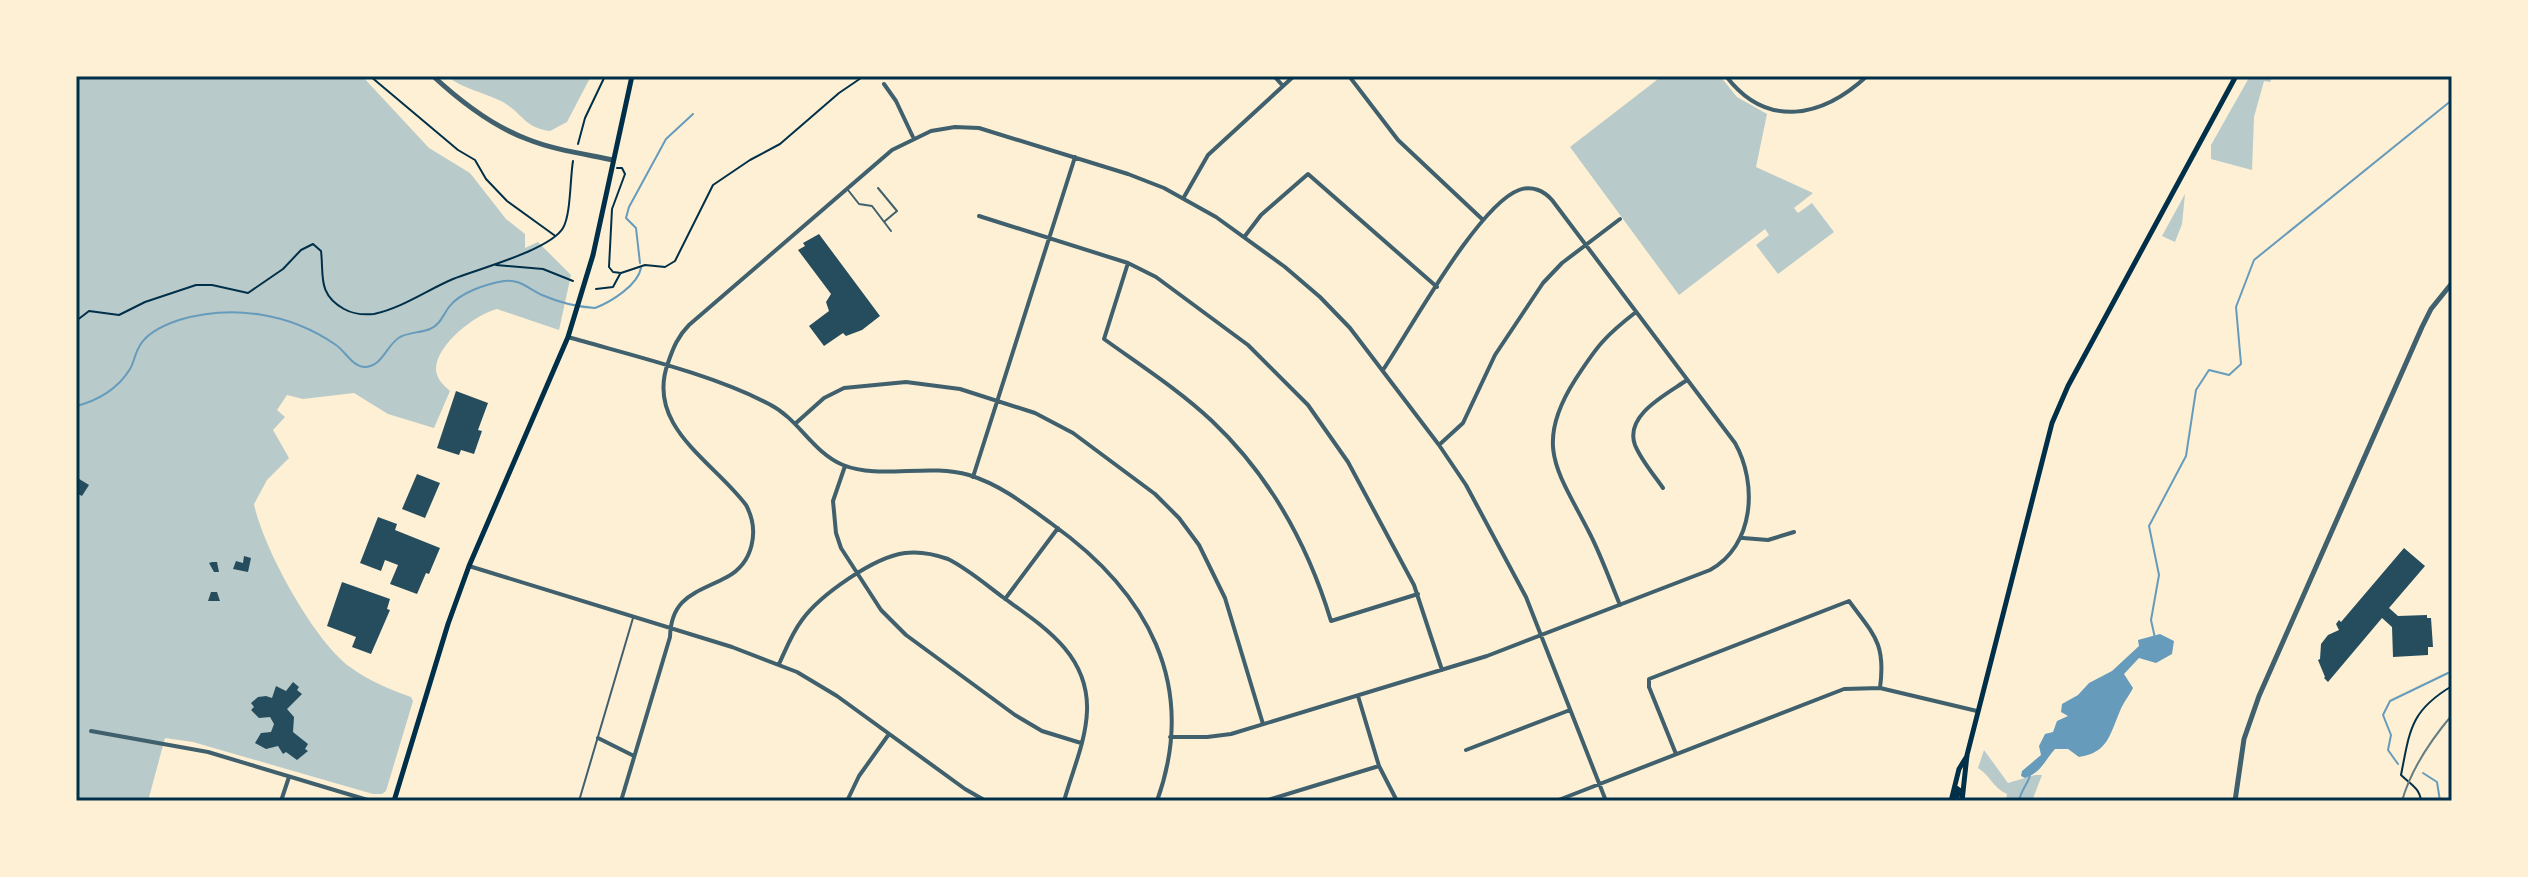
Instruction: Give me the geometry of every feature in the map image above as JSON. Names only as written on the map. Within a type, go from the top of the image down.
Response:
[{"type":"main road","points":[[394,801],[469,566],[568,337],[588,272],[632,76]]},
{"type":"main road","points":[[1956,801],[2046,442],[2062,399],[2236,76]]},
{"type":"main road","points":[[1956,801],[1959,769],[1967,755]]},
{"type":"street","points":[[433,76],[462,101],[511,132],[549,146],[613,160]]},
{"type":"street","points":[[1274,76],[1283,86]]},
{"type":"street","points":[[1184,197],[1208,155],[1294,76]]},
{"type":"street","points":[[1349,76],[1405,148],[1482,219]]},
{"type":"street","points":[[1726,76],[1750,99],[1770,109],[1792,112],[1815,110],[1830,104],[1867,76]]},
{"type":"street","points":[[884,84],[913,137]]},
{"type":"street","points":[[621,801],[675,612],[686,598],[729,576],[741,566],[752,547],[754,531],[746,505],[669,419],[661,390],[678,338],[892,150],[913,137],[942,129],[979,128],[1142,179],[1184,197],[1244,237],[1320,297],[1350,328],[1439,445],[1466,485],[1514,570],[1606,801]]},
{"type":"street","points":[[973,477],[1075,157]]},
{"type":"street","points":[[1244,237],[1261,215],[1308,174],[1437,287]]},
{"type":"street","points":[[1170,737],[1219,736],[1442,670],[1542,635],[1718,566],[1732,554],[1742,538],[1747,517],[1744,461],[1735,443],[1552,200],[1538,190],[1515,192],[1482,219],[1383,371]]},
{"type":"street","points":[[979,216],[1128,263],[1156,277],[1248,345],[1308,405],[1348,462],[1418,594],[1442,670]]},
{"type":"street","points":[[1439,445],[1463,423],[1487,370],[1536,293],[1556,269],[1620,219]]},
{"type":"street","points":[[1128,263],[1104,339],[1197,408],[1253,466],[1298,535],[1331,621],[1418,594]]},
{"type":"street","points":[[2235,801],[2244,739],[2259,696],[2422,327],[2431,309],[2452,283]]},
{"type":"street","points":[[1620,605],[1598,549],[1559,478],[1553,443],[1561,405],[1589,358],[1605,336],[1637,312]]},
{"type":"street","points":[[568,337],[667,366],[765,402],[796,423],[821,451],[845,466],[872,471],[933,469],[973,477],[1016,497],[1058,528],[1111,573],[1145,620],[1157,645],[1167,683],[1170,737],[1167,765],[1157,801]]},
{"type":"street","points":[[1663,488],[1637,448],[1633,430],[1641,414],[1687,379]]},
{"type":"street","points":[[796,423],[824,398],[855,386],[926,383],[960,389],[1035,413],[1073,433],[1142,483],[1179,518],[1199,545],[1219,582],[1263,724]]},
{"type":"street","points":[[845,466],[833,501],[833,523],[841,548],[881,610],[906,635],[1028,724],[1081,743]]},
{"type":"street","points":[[1005,599],[1058,528]]},
{"type":"street","points":[[1742,538],[1768,540],[1794,532]]},
{"type":"street","points":[[779,664],[796,629],[811,609],[829,593],[858,575],[891,557],[906,553],[927,553],[957,564],[1055,636],[1072,656],[1082,680],[1086,701],[1085,727],[1064,801]]},
{"type":"street","points":[[469,566],[779,664],[818,683],[986,801]]},
{"type":"street","points":[[1676,754],[1649,687],[1649,679],[1849,601],[1878,643],[1883,658],[1880,688]]},
{"type":"street","points":[[1556,801],[1854,687],[1880,688],[1979,711]]},
{"type":"street","points":[[1358,696],[1379,766],[1397,801]]},
{"type":"street","points":[[1466,750],[1570,710]]},
{"type":"street","points":[[91,731],[208,752],[371,801]]},
{"type":"street","points":[[847,801],[859,776],[889,734]]},
{"type":"street","points":[[598,738],[634,756]]},
{"type":"street","points":[[1265,801],[1379,766]]},
{"type":"street","points":[[281,801],[289,777]]},
{"type":"lane","points":[[847,188],[859,204],[870,205],[891,231]]},
{"type":"lane","points":[[878,188],[897,211],[884,222]]},
{"type":"lane","points":[[579,801],[633,617]]},
{"type":"path","points":[[370,76],[458,150],[475,160],[486,179],[507,201],[555,236]]},
{"type":"path","points":[[578,144],[585,118],[605,76]]},
{"type":"path","points":[[611,169],[622,168],[625,174],[612,209],[609,267],[613,272],[621,273],[645,265],[665,267],[675,261],[713,185],[780,144],[839,93],[864,76]]},
{"type":"path","points":[[76,321],[83,314],[95,310],[119,315],[160,296],[196,285],[212,285],[248,293],[283,269],[301,250],[313,244],[321,251],[321,279],[331,298],[345,310],[363,314],[386,310],[454,279],[495,265],[555,236],[565,223],[573,161]]},
{"type":"path","points":[[495,265],[543,269],[573,281]]},
{"type":"path","points":[[596,289],[613,287],[621,273]]},
{"type":"path","points":[[2421,801],[2421,795],[2401,773],[2408,733],[2417,714],[2436,694],[2452,686]]},
{"type":"shaded area","points":[[76,76],[362,76],[429,148],[470,173],[506,219],[525,234],[525,248],[538,242],[571,275],[559,330],[497,309],[478,317],[449,341],[437,360],[436,370],[441,382],[450,391],[434,428],[388,414],[354,393],[303,399],[287,395],[277,410],[285,417],[273,430],[289,458],[267,480],[254,504],[279,568],[306,616],[336,654],[364,676],[411,697],[413,701],[386,791],[382,794],[193,742],[165,738],[148,801],[76,801]]},
{"type":"shaded area","points":[[447,76],[591,76],[567,122],[550,131],[528,123],[501,101]]},
{"type":"shaded area","points":[[1662,76],[1720,76],[1737,97],[1767,114],[1756,167],[1813,193],[1794,208],[1798,213],[1812,203],[1834,232],[1778,274],[1756,245],[1769,235],[1765,229],[1679,295],[1570,147]]},
{"type":"shaded area","points":[[2250,76],[2273,76],[2270,82],[2264,81],[2254,117],[2252,170],[2211,159],[2211,145]]},
{"type":"shaded area","points":[[2185,194],[2182,224],[2175,242],[2162,236]]},
{"type":"shaded area","points":[[1984,750],[2008,783],[2042,775],[2032,801],[2006,801],[2007,794],[1978,768]]},
{"type":"water","points":[[2160,634],[2174,641],[2172,654],[2156,663],[2139,658],[2124,674],[2133,688],[2102,747],[2079,757],[2068,749],[2055,749],[2035,773],[2025,778],[2021,776],[2022,771],[2041,755],[2039,746],[2045,734],[2053,732],[2057,721],[2068,716],[2061,712],[2062,704],[2078,695],[2089,683],[2112,671],[2139,646],[2138,640]]},
{"type":"building","points":[[819,234],[880,316],[862,330],[846,336],[843,333],[824,346],[809,326],[829,311],[826,302],[831,294],[798,250],[805,246],[803,243]]},
{"type":"building","points":[[456,391],[488,403],[478,430],[482,431],[474,454],[461,450],[459,455],[437,448]]},
{"type":"building","points":[[417,474],[440,483],[425,518],[402,509]]},
{"type":"building","points":[[76,477],[89,485],[82,496],[76,493]]},
{"type":"building","points":[[378,517],[397,524],[395,530],[440,548],[417,594],[390,584],[398,565],[385,560],[381,571],[360,563]]},
{"type":"building","points":[[2404,548],[2425,566],[2389,608],[2398,616],[2427,615],[2431,618],[2433,647],[2428,647],[2428,655],[2393,657],[2392,627],[2382,618],[2328,682],[2318,660],[2321,644],[2328,635],[2339,630],[2336,624],[2339,620],[2341,622]]},
{"type":"building","points":[[244,556],[251,558],[248,572],[233,569],[236,561],[243,563]]},
{"type":"building","points":[[217,562],[219,572],[214,572],[209,563]]},
{"type":"building","points":[[342,582],[390,599],[387,609],[390,610],[371,654],[352,647],[356,637],[327,626]]},
{"type":"building","points":[[211,592],[217,592],[220,601],[208,601]]},
{"type":"building","points":[[293,682],[302,694],[287,709],[294,717],[293,732],[308,744],[305,749],[308,751],[297,760],[286,752],[283,754],[278,746],[266,749],[255,743],[261,733],[271,732],[274,724],[270,717],[259,718],[251,710],[254,707],[251,703],[258,697],[272,698],[276,686],[286,691]]},
{"type":"waterway","points":[[2155,638],[2151,620],[2159,575],[2149,526],[2186,456],[2196,390],[2209,370],[2229,375],[2241,364],[2236,307],[2254,260],[2452,100]]},
{"type":"waterway","points":[[640,263],[636,228],[626,218],[629,207],[666,139],[693,114]]},
{"type":"waterway","points":[[76,406],[92,401],[113,388],[130,369],[142,342],[151,334],[179,320],[199,315],[240,312],[300,325],[336,345],[356,364],[364,367],[380,360],[400,337],[433,327],[454,302],[482,287],[504,281],[515,282],[555,300],[595,308],[629,287],[641,268]]},
{"type":"waterway","points":[[2398,764],[2388,750],[2391,735],[2383,715],[2390,701],[2448,673]]},
{"type":"waterway","points":[[2423,773],[2437,782],[2440,801]]},
{"type":"waterway","points":[[2019,801],[2030,775]]},
{"type":"railway","points":[[2402,801],[2422,756],[2452,715]]}]
